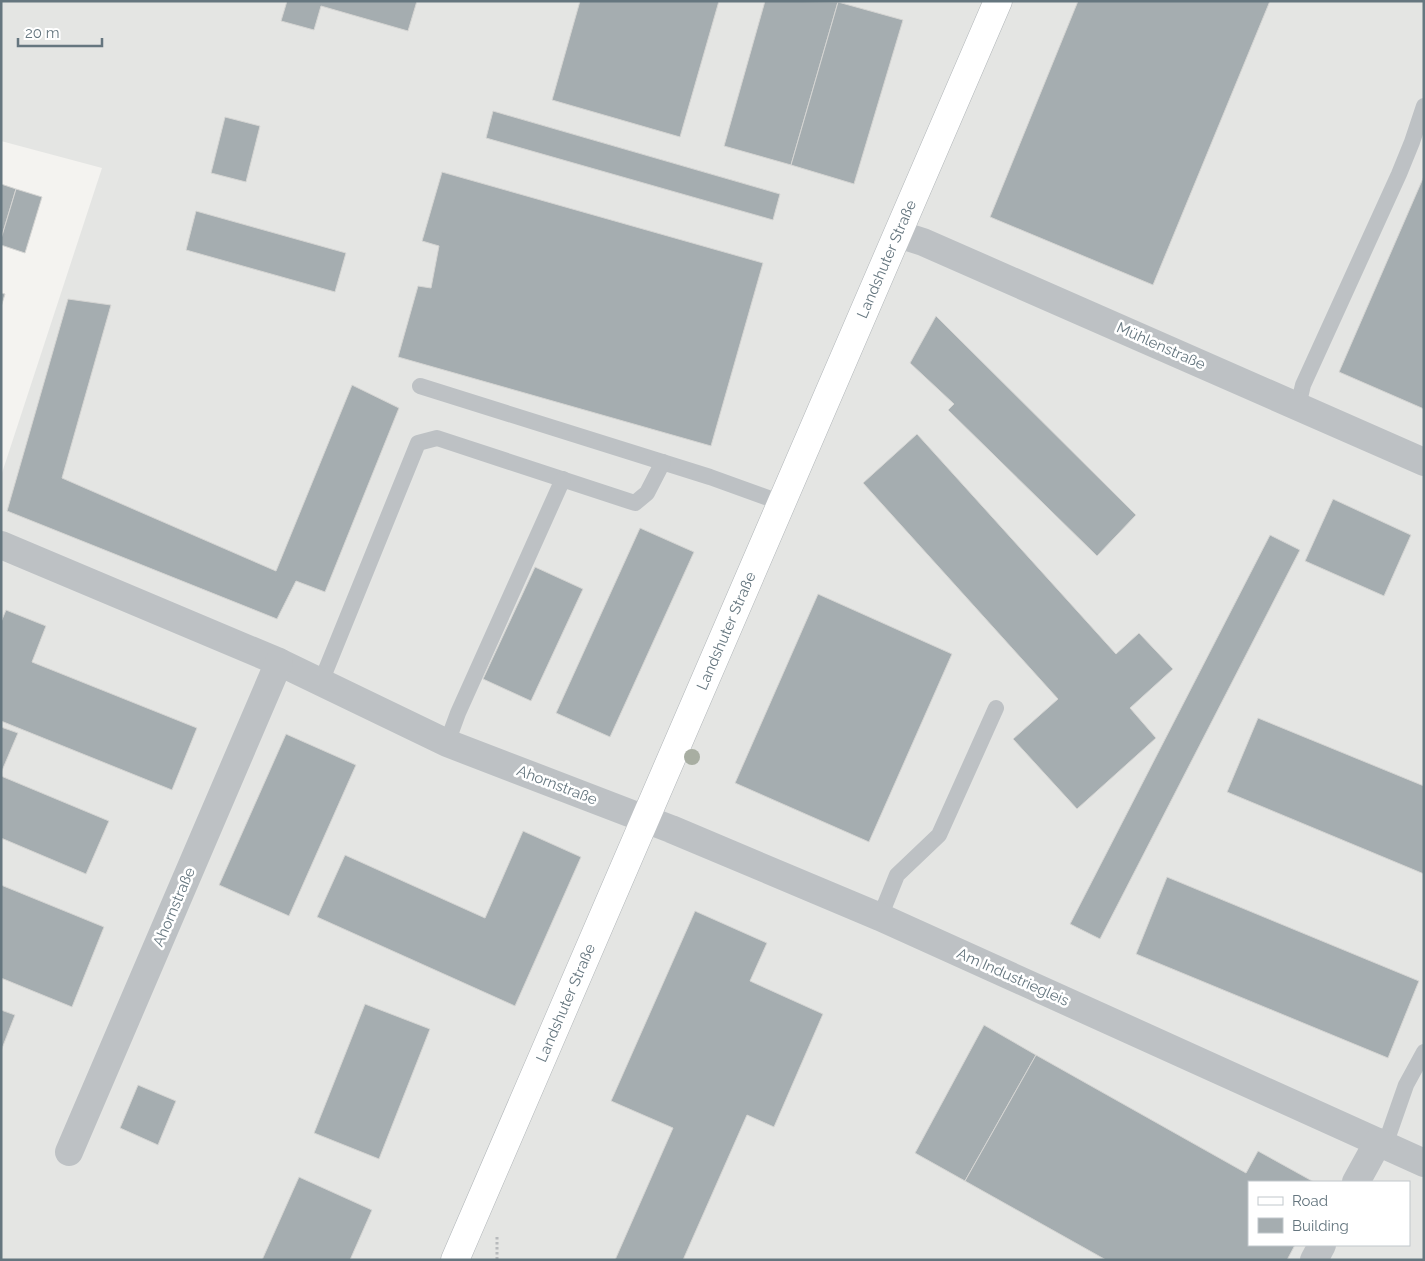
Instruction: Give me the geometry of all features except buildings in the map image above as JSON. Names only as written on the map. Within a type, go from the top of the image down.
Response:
[{"type":"street","name":"Landshuter Straße","points":[[455,1260],[998,1]]},
{"type":"street","name":"Mühlenstraße","points":[[898,234],[941,250],[1424,462]]},
{"type":"street","name":"Ahornstraße","points":[[1,545],[279,662],[447,743],[644,819]]},
{"type":"street","name":"Ahornstraße","points":[[68,1152],[279,662]]},
{"type":"street","name":"Am Industriegleis","points":[[644,819],[880,917],[1424,1162]]},
{"type":"street","points":[[1357,1181],[1382,1144]]},
{"type":"street","points":[[1314,1260],[1321,1246]]},
{"type":"lane","points":[[1298,406],[1304,385],[1402,166],[1424,106]]},
{"type":"lane","points":[[420,386],[663,462],[782,503]]},
{"type":"lane","points":[[321,682],[418,443],[437,438],[636,503],[647,493],[663,462]]},
{"type":"lane","points":[[447,743],[458,713],[563,479]]},
{"type":"lane","points":[[880,917],[897,875],[939,835],[996,708]]},
{"type":"lane","points":[[1382,1144],[1406,1085],[1424,1052]]},
{"type":"shaded area","points":[[1,1],[1424,1],[1424,1260],[1,1260],[1,476],[102,168],[1,141]]}]
